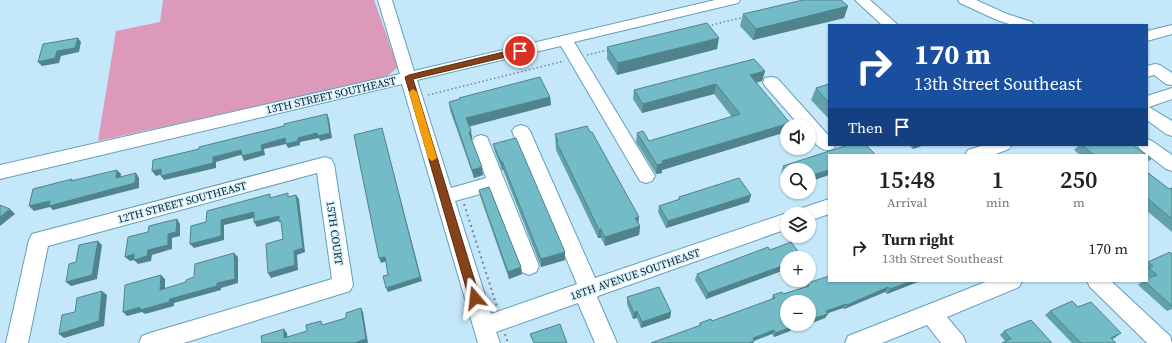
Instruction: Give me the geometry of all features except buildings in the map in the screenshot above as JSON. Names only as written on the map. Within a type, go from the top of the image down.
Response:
[{"type":"street","points":[[385,0],[409,77],[452,195],[491,330]]},
{"type":"street","name":"13TH STREET SOUTHEAST","points":[[0,172],[732,0]]},
{"type":"street","points":[[862,0],[890,24]]},
{"type":"street","points":[[965,0],[1002,17],[1024,24]]},
{"type":"street","points":[[1148,36],[1172,29]]},
{"type":"street","points":[[565,40],[646,176]]},
{"type":"street","points":[[1148,72],[1155,69],[1172,80]]},
{"type":"street","points":[[771,82],[827,146]]},
{"type":"street","points":[[1148,102],[1172,93]]},
{"type":"street","points":[[1148,113],[1172,130]]},
{"type":"street","points":[[521,131],[587,291],[606,343]]},
{"type":"street","points":[[481,141],[529,266]]},
{"type":"street","points":[[977,154],[1000,146]]},
{"type":"street","points":[[1147,146],[1172,164]]},
{"type":"street","name":"12TH STREET SOUTHEAST","points":[[17,343],[39,240],[325,164]]},
{"type":"street","name":"15TH COURT","points":[[150,343],[343,285],[325,164]]},
{"type":"street","points":[[452,195],[497,182]]},
{"type":"street","points":[[816,211],[828,206]]},
{"type":"street","name":"18TH AVENUE SOUTHEAST","points":[[491,330],[587,291],[780,223]]},
{"type":"street","points":[[856,343],[1009,282]]},
{"type":"street","points":[[1098,282],[1162,343]]},
{"type":"street","points":[[931,313],[955,343]]},
{"type":"path","points":[[706,26],[744,17]]},
{"type":"path","points":[[430,101],[428,94],[614,48]]},
{"type":"path","points":[[452,195],[491,330],[508,343]]},
{"type":"shaded area","points":[[163,0],[374,0],[398,67],[385,78],[98,141],[116,31],[160,22]]},
{"type":"slow traffic","points":[[413,92],[432,158]]},
{"type":"route","points":[[475,298],[409,77],[520,51]]}]
